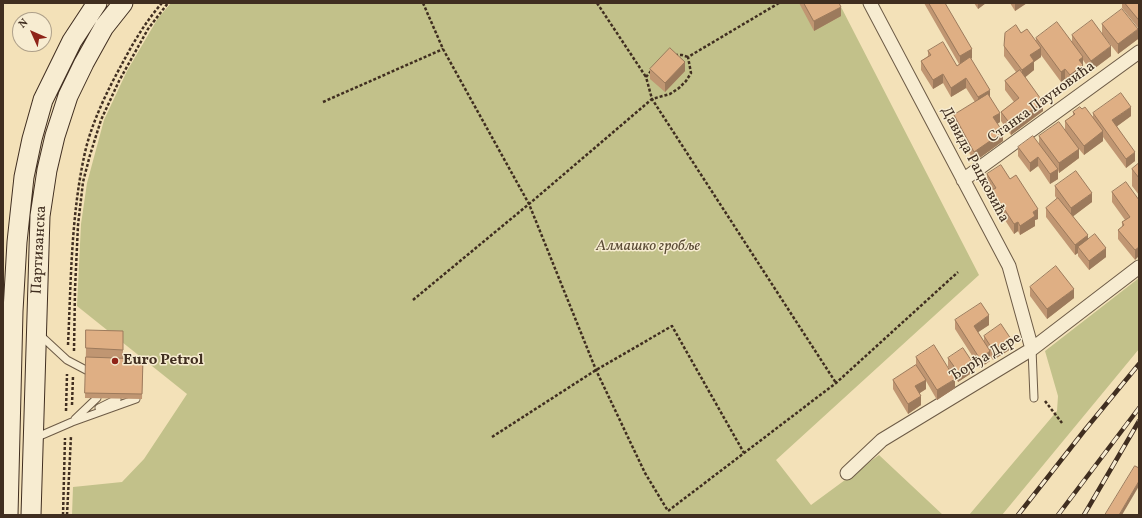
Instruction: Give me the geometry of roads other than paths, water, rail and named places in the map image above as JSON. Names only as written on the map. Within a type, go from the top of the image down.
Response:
[{"type":"main road","name":"Партизанска","points":[[8,515],[8,316],[24,177],[32,139],[43,100],[72,40],[96,3]]},
{"type":"main road","name":"Партизанска","points":[[31,515],[40,216],[47,170],[55,136],[68,96],[104,27],[123,3]]},
{"type":"street","name":"Давида Рацковића","points":[[870,3],[1009,266],[1032,349]]},
{"type":"street","name":"Станка Пауновића","points":[[963,180],[1139,52]]},
{"type":"street","name":"Ђорђа Дере","points":[[847,473],[882,440],[1032,349],[1139,267]]},
{"type":"lane","points":[[36,332],[70,362],[86,370]]},
{"type":"lane","points":[[1032,349],[1034,398]]},
{"type":"lane","points":[[69,423],[97,398]]},
{"type":"lane","points":[[34,438],[118,399]]},
{"type":"lane","points":[[69,423],[136,399]]},
{"type":"railway","points":[[1018,515],[1139,364]]},
{"type":"railway","points":[[1058,515],[1139,408]]},
{"type":"railway","points":[[1084,515],[1139,421]]},
{"type":"place","name":"Euro Petrol","points":[[115,361]]},
{"type":"park label","name":"Алмашко гробље","points":[[648,247]]}]
